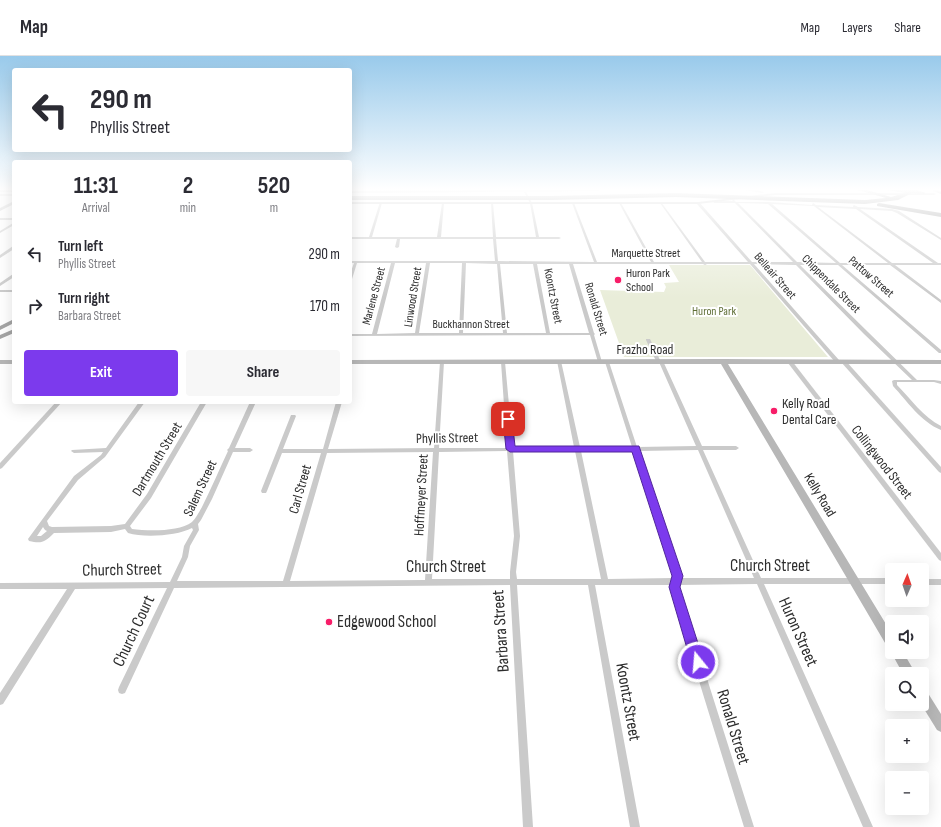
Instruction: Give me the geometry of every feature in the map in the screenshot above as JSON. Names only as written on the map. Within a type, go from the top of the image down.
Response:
[{"type":"main road","points":[[0,328],[12,323]]},
{"type":"main road","points":[[0,338],[12,332]]},
{"type":"main road","name":"Frazho Road","points":[[352,364],[559,361],[941,362]]},
{"type":"main road","name":"Kelly Road","points":[[723,361],[885,633]]},
{"type":"main road","points":[[0,362],[12,362]]},
{"type":"main road","points":[[929,706],[941,726]]},
{"type":"street","points":[[0,232],[11,226]]},
{"type":"street","points":[[370,238],[374,226]]},
{"type":"street","points":[[439,238],[441,226]]},
{"type":"street","points":[[494,226],[505,334]]},
{"type":"street","points":[[535,226],[538,238]]},
{"type":"street","points":[[582,226],[596,263]]},
{"type":"street","points":[[633,226],[653,263]]},
{"type":"street","points":[[678,226],[705,264]]},
{"type":"street","name":"Belleair Street","points":[[718,226],[941,471]]},
{"type":"street","name":"Chippendale Street","points":[[759,226],[916,381]]},
{"type":"street","name":"Pattow Street","points":[[797,226],[941,352]]},
{"type":"street","points":[[842,226],[941,302]]},
{"type":"street","points":[[882,226],[940,265]]},
{"type":"street","points":[[921,226],[941,239]]},
{"type":"street","points":[[935,235],[941,235]]},
{"type":"street","points":[[352,238],[559,238]]},
{"type":"street","points":[[397,247],[399,238]]},
{"type":"street","points":[[0,257],[12,249]]},
{"type":"street","name":"Marquette Street","points":[[352,262],[940,265]]},
{"type":"street","points":[[352,273],[356,262]]},
{"type":"street","name":"Koontz Street","points":[[535,262],[548,334]]},
{"type":"street","name":"Ronald Street","points":[[571,262],[592,334],[604,362],[635,449],[677,576],[674,587],[748,827]]},
{"type":"street","name":"Marlene Street","points":[[374,335],[393,263]]},
{"type":"street","name":"Linwood Street","points":[[417,335],[428,263]]},
{"type":"street","points":[[461,334],[464,263]]},
{"type":"street","points":[[0,285],[12,276]]},
{"type":"street","points":[[0,291],[12,291]]},
{"type":"street","name":"Buckhannon Street","points":[[352,335],[592,334]]},
{"type":"street","name":"Huron Street","points":[[648,340],[700,449],[868,827]]},
{"type":"street","points":[[559,361],[605,582]]},
{"type":"street","name":"Hoffmeyer Street","points":[[428,582],[442,362]]},
{"type":"street","name":"Barbara Street","points":[[503,362],[517,536],[512,572],[528,827]]},
{"type":"street","name":"Collingwood Street","points":[[790,362],[941,558]]},
{"type":"street","points":[[941,383],[934,381],[894,381],[895,385],[928,419],[935,426],[941,428]]},
{"type":"street","points":[[0,468],[57,404]]},
{"type":"street","points":[[52,530],[43,539],[31,539],[44,523],[63,494],[76,478],[97,461],[107,450],[141,404]]},
{"type":"street","name":"Dartmouth Street","points":[[127,526],[150,495],[203,404]]},
{"type":"street","name":"Salem Street","points":[[172,584],[185,557],[187,546],[196,530],[194,523],[200,518],[252,404]]},
{"type":"street","name":"Carl Street","points":[[286,583],[338,404]]},
{"type":"street","points":[[264,491],[292,416]]},
{"type":"street","name":"Phyllis Street","points":[[279,451],[324,452],[736,448]]},
{"type":"street","points":[[74,450],[107,450]]},
{"type":"street","points":[[230,450],[250,450]]},
{"type":"street","points":[[44,523],[52,530],[111,529],[127,526],[130,531],[162,532],[182,530],[194,523]]},
{"type":"street","name":"Church Street","points":[[0,586],[428,582],[885,582]]},
{"type":"street","name":"Koontz Street","points":[[591,582],[635,827]]},
{"type":"street","points":[[929,582],[941,582]]},
{"type":"street","name":"Church Court","points":[[122,690],[172,584]]},
{"type":"street","points":[[0,701],[73,586]]},
{"type":"green space","name":"Huron Park","points":[[669,265],[750,265],[828,357],[624,357],[600,290],[664,292],[666,287],[664,283],[679,282]]},
{"type":"place","name":"Huron Park School","points":[[618,280]]},
{"type":"place","name":"Kelly Road Dental Care","points":[[774,411]]},
{"type":"place","name":"Edgewood School","points":[[329,622]]},
{"type":"route","points":[[508,419],[510,449],[635,449],[677,576],[674,587],[698,662]]}]
